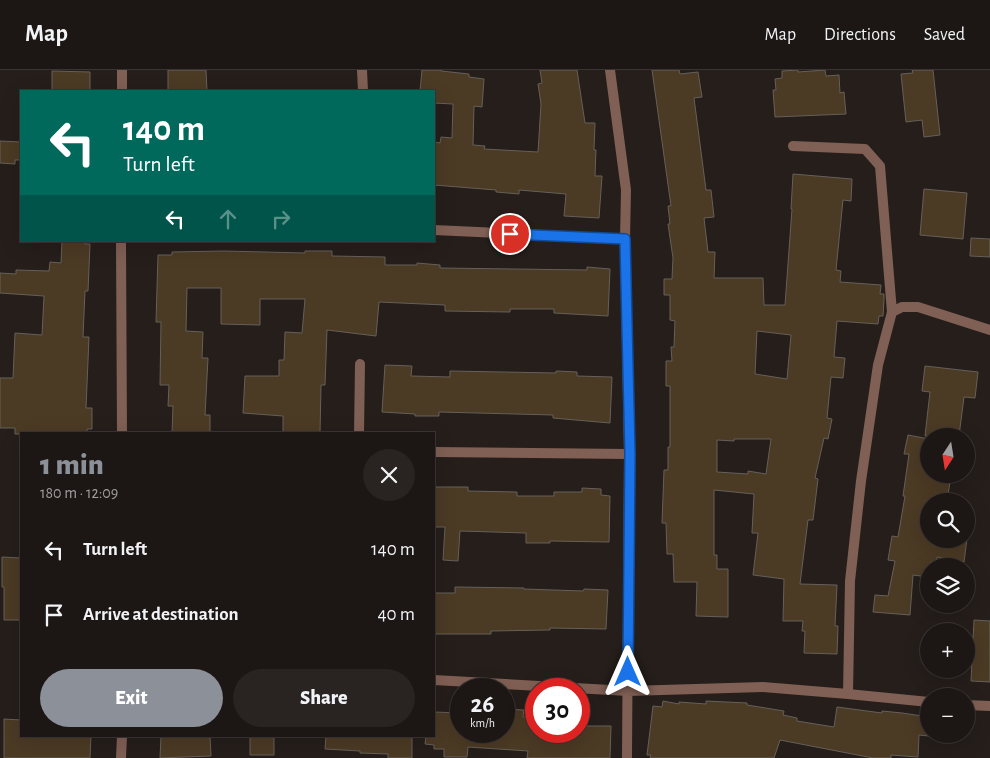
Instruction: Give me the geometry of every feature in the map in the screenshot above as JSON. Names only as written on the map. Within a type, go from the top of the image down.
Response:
[{"type":"street","points":[[122,70],[122,90]]},
{"type":"street","points":[[362,70],[363,90]]},
{"type":"street","points":[[610,70],[626,190],[625,239],[630,454],[627,758]]},
{"type":"street","points":[[793,146],[865,149],[880,166],[892,312],[878,365],[861,480],[850,581],[848,694]]},
{"type":"street","points":[[435,230],[625,239]]},
{"type":"street","points":[[121,242],[122,432]]},
{"type":"street","points":[[892,312],[902,308],[918,307],[990,330]]},
{"type":"street","points":[[359,432],[360,364]]},
{"type":"street","points":[[435,452],[630,454]]},
{"type":"street","points":[[435,680],[628,692],[763,687],[920,701]]},
{"type":"street","points":[[975,705],[990,706]]},
{"type":"street","points":[[122,737],[122,758]]},
{"type":"building","points":[[168,70],[206,70],[207,90],[168,90]]},
{"type":"building","points":[[422,70],[441,70],[469,74],[469,77],[484,79],[482,107],[474,106],[473,145],[485,146],[484,149],[538,152],[541,104],[538,84],[542,83],[540,70],[577,70],[585,123],[595,123],[595,176],[602,176],[599,218],[564,216],[566,194],[519,190],[519,194],[496,192],[496,190],[435,185],[435,142],[440,143],[441,137],[452,138],[453,104],[435,103],[435,90],[420,90]]},
{"type":"building","points":[[652,70],[679,70],[680,74],[698,72],[702,97],[694,98],[706,190],[711,190],[714,217],[704,218],[708,252],[715,252],[714,278],[763,278],[764,305],[785,305],[793,174],[852,179],[851,201],[843,200],[836,270],[841,271],[840,282],[881,285],[880,294],[884,294],[883,316],[879,316],[878,324],[837,321],[834,357],[845,358],[843,378],[831,377],[827,418],[832,419],[828,439],[824,438],[815,478],[818,479],[813,520],[808,520],[800,584],[837,585],[835,626],[838,626],[837,654],[804,653],[805,631],[802,631],[803,621],[783,621],[784,579],[753,575],[758,533],[752,533],[754,494],[714,490],[714,555],[717,555],[717,569],[728,569],[728,617],[696,616],[697,582],[674,582],[673,554],[667,554],[666,523],[662,523],[664,470],[668,470],[668,447],[670,447],[670,386],[666,386],[666,361],[672,361],[671,347],[674,347],[675,321],[670,320],[670,295],[664,295],[664,279],[672,279],[673,258],[668,224],[670,224],[668,206],[671,206]],"holes":[[[757,331],[791,335],[787,379],[755,374]],[[734,439],[771,439],[766,474],[748,471],[748,474],[717,472],[717,440],[734,441]]]},
{"type":"building","points":[[798,70],[798,72],[825,70],[826,76],[839,75],[840,93],[844,92],[846,114],[775,117],[773,90],[776,90],[775,79],[782,78],[782,71]]},
{"type":"building","points":[[912,70],[933,70],[940,135],[924,137],[922,120],[906,122],[901,74],[913,73]]},
{"type":"building","points":[[52,71],[90,72],[90,90],[52,90]]},
{"type":"building","points":[[0,141],[20,142],[20,160],[15,160],[15,164],[0,163]]},
{"type":"building","points":[[924,189],[967,193],[963,239],[920,235]]},
{"type":"building","points":[[971,238],[990,239],[990,257],[970,256]]},
{"type":"building","points":[[62,242],[86,242],[85,244],[90,244],[88,291],[85,291],[83,337],[89,337],[86,408],[92,408],[92,429],[87,429],[87,432],[20,432],[20,434],[15,434],[15,428],[0,428],[0,378],[13,378],[15,333],[42,335],[44,296],[0,293],[0,273],[16,274],[16,270],[49,271],[50,262],[61,263]]},
{"type":"building","points":[[305,251],[332,251],[332,256],[385,257],[385,265],[417,265],[417,263],[440,265],[440,268],[587,270],[587,267],[610,269],[608,316],[554,313],[554,309],[510,309],[510,312],[445,311],[445,305],[379,302],[376,336],[327,330],[325,385],[321,385],[320,432],[283,432],[283,416],[243,413],[245,376],[279,376],[279,360],[284,360],[285,332],[302,333],[305,299],[260,299],[260,325],[221,324],[221,288],[187,288],[186,331],[203,332],[202,358],[208,358],[205,415],[210,415],[210,432],[172,432],[173,406],[168,406],[169,385],[160,385],[161,322],[156,322],[158,255],[172,255],[172,252],[305,253]]},
{"type":"building","points":[[385,365],[412,366],[411,376],[450,377],[450,371],[556,373],[556,371],[577,372],[577,376],[612,377],[610,423],[553,418],[553,415],[439,412],[439,416],[415,416],[415,414],[382,412]]},
{"type":"building","points":[[925,366],[978,372],[975,398],[964,397],[960,428],[926,428],[930,392],[922,391]]},
{"type":"building","points":[[908,435],[920,437],[920,483],[950,483],[948,493],[920,493],[920,548],[966,548],[965,558],[920,558],[920,576],[913,575],[910,615],[873,612],[875,595],[888,596],[895,561],[888,560],[892,536],[898,537],[905,496],[903,496],[909,454],[904,454]]},
{"type":"building","points":[[435,487],[468,487],[468,491],[517,492],[517,496],[554,496],[554,492],[582,492],[582,488],[601,489],[601,495],[610,496],[609,542],[550,541],[550,543],[526,543],[526,533],[460,531],[458,561],[443,560],[445,527],[435,527]]},
{"type":"building","points":[[2,557],[20,558],[20,620],[4,620],[4,587],[2,587]]},
{"type":"building","points":[[455,587],[608,590],[606,629],[550,628],[550,630],[491,631],[491,634],[435,634],[435,593],[455,593]]},
{"type":"building","points":[[974,620],[990,621],[990,682],[971,681],[971,678],[975,678]]},
{"type":"building","points":[[663,701],[679,704],[679,702],[706,704],[706,701],[747,703],[747,705],[784,711],[783,715],[797,718],[797,721],[834,727],[837,707],[920,716],[918,757],[891,755],[891,758],[873,758],[780,740],[774,758],[650,758],[651,755],[647,755],[653,706],[662,707]]},
{"type":"building","points":[[515,710],[524,710],[525,743],[590,743],[590,726],[611,726],[610,758],[527,758],[528,751],[468,747],[467,757],[444,757],[444,749],[434,749],[434,745],[425,744],[426,737],[435,737],[435,712],[450,713],[450,743],[515,743]]},
{"type":"building","points":[[4,719],[20,720],[20,737],[91,737],[90,758],[4,758]]},
{"type":"building","points":[[161,737],[210,737],[211,756],[160,758]]},
{"type":"building","points":[[250,737],[274,737],[274,755],[250,755]]},
{"type":"building","points":[[326,737],[412,737],[412,758],[388,758],[388,754],[325,749]]},
{"type":"route","points":[[510,234],[625,239],[630,454],[628,672]]}]
